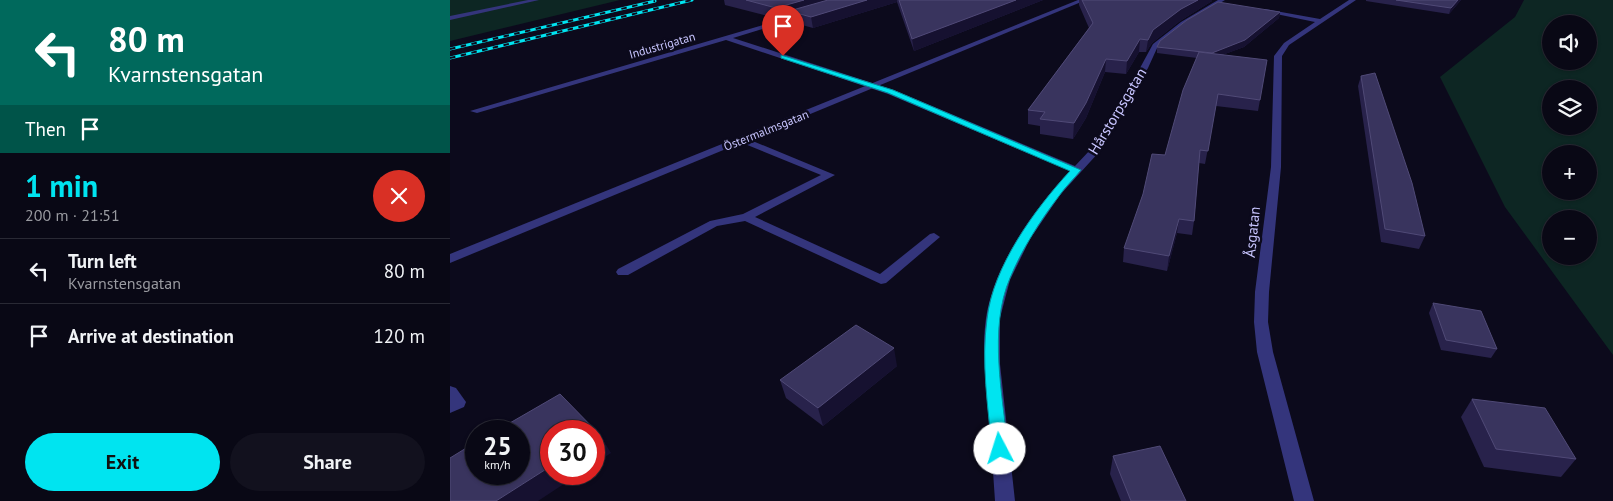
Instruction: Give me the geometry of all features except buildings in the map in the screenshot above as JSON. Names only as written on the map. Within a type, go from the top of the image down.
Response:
[{"type":"street","points":[[450,18],[536,0]]},
{"type":"street","name":"Östermalmsgatan","points":[[450,259],[1082,0]]},
{"type":"street","name":"Åsgatan","points":[[1304,501],[1265,352],[1261,315],[1276,167],[1278,56],[1286,44],[1353,0]]},
{"type":"street","name":"Hårstorpsgatan","points":[[1005,501],[992,364],[993,318],[1003,280],[1024,239],[1056,193],[1095,150],[1144,68],[1155,45],[1183,22],[1223,3]]},
{"type":"street","points":[[1256,10],[1321,21]]},
{"type":"street","name":"Industrigatan","points":[[474,111],[819,11]]},
{"type":"street","points":[[727,38],[891,92],[1076,170]]},
{"type":"street","points":[[623,272],[714,222],[746,218],[830,175],[743,140]]},
{"type":"street","points":[[746,218],[881,280],[934,237]]},
{"type":"street","points":[[450,392],[458,402],[450,406]]},
{"type":"green space","points":[[450,0],[620,0],[450,41]]},
{"type":"green space","points":[[1524,0],[1613,0],[1613,355],[1547,265],[1597,265],[1597,210],[1542,210],[1542,258],[1505,207],[1440,77],[1515,17]]},
{"type":"railway","points":[[450,58],[692,0]]},
{"type":"railway","points":[[450,49],[655,1]]},
{"type":"route","points":[[783,56],[891,92],[1076,170],[1056,193],[1024,239],[1003,280],[993,318],[992,364],[1000,449]]}]
